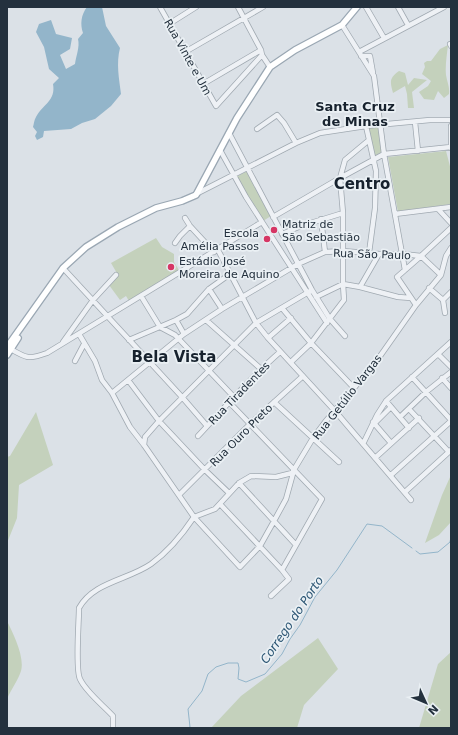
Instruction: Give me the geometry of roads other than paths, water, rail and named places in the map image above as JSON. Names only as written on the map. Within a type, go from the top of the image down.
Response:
[{"type":"main road","points":[[8,350],[64,269],[86,247],[118,227],[156,208],[182,201],[196,195],[229,133],[256,86],[270,66],[295,50],[342,25],[357,7]]},
{"type":"street","name":"Rua Vinte e Um","points":[[160,7],[216,106],[262,55]]},
{"type":"street","points":[[169,24],[196,7]]},
{"type":"street","points":[[238,7],[261,50],[262,55],[270,66]]},
{"type":"street","points":[[185,52],[263,7]]},
{"type":"street","points":[[366,7],[384,38]]},
{"type":"street","points":[[398,7],[408,25]]},
{"type":"street","points":[[360,54],[384,38],[444,7]]},
{"type":"street","points":[[342,25],[374,76],[384,154],[405,270]]},
{"type":"street","points":[[203,84],[261,50]]},
{"type":"street","points":[[257,128],[277,115],[284,123],[296,143]]},
{"type":"street","points":[[196,195],[296,143],[320,133],[366,126],[430,120],[451,120]]},
{"type":"street","points":[[415,122],[418,151]]},
{"type":"street","points":[[366,126],[376,171],[376,194],[369,253]]},
{"type":"street","points":[[273,217],[384,154],[451,147],[451,126]]},
{"type":"street","points":[[229,133],[312,290],[330,319],[345,336]]},
{"type":"street","points":[[291,362],[311,342],[344,300],[343,213],[340,178],[345,160],[369,140]]},
{"type":"street","points":[[220,150],[262,222],[306,293],[327,323]]},
{"type":"street","points":[[395,214],[451,207]]},
{"type":"street","points":[[438,209],[451,223]]},
{"type":"street","points":[[282,234],[321,219],[343,213]]},
{"type":"street","points":[[185,218],[190,226],[216,251],[243,297],[256,323],[268,338],[335,411],[412,500]]},
{"type":"street","points":[[321,219],[325,252]]},
{"type":"street","points":[[8,350],[32,358],[47,353],[262,222]]},
{"type":"street","points":[[175,243],[190,226]]},
{"type":"street","points":[[416,305],[397,277],[451,228]]},
{"type":"street","points":[[280,251],[289,246]]},
{"type":"street","name":"Rua Getúlio Vargas","points":[[194,517],[240,567],[260,546],[286,499],[294,470],[313,438],[378,359],[416,305],[441,275],[446,256],[451,248]]},
{"type":"street","name":"Rua São Paulo","points":[[112,393],[184,334],[222,309],[291,268],[325,252],[343,251],[421,256]]},
{"type":"street","points":[[360,286],[380,254]]},
{"type":"street","points":[[421,256],[441,275]]},
{"type":"street","points":[[64,269],[207,426]]},
{"type":"street","points":[[129,340],[187,314],[209,289],[230,274]]},
{"type":"street","points":[[62,343],[93,300],[116,275]]},
{"type":"street","points":[[316,297],[343,284],[360,286],[398,297],[411,298]]},
{"type":"street","points":[[430,288],[443,300],[445,313]]},
{"type":"street","points":[[209,289],[222,309]]},
{"type":"street","points":[[144,445],[145,437],[159,421],[256,323],[312,290]]},
{"type":"street","points":[[443,300],[451,292]]},
{"type":"street","points":[[141,296],[160,327],[175,335],[233,396]]},
{"type":"street","points":[[282,308],[354,388]]},
{"type":"street","points":[[268,338],[291,318]]},
{"type":"street","points":[[176,320],[184,334]]},
{"type":"street","points":[[206,320],[261,368]]},
{"type":"street","points":[[79,334],[95,361],[102,380],[112,393],[130,427],[194,517]]},
{"type":"street","points":[[363,444],[380,409],[386,401],[451,342]]},
{"type":"street","points":[[75,361],[84,344]]},
{"type":"street","name":"Rua Tiradentes","points":[[198,436],[233,396],[261,368],[280,352]]},
{"type":"street","points":[[438,354],[451,367]]},
{"type":"street","points":[[400,417],[426,392],[451,372]]},
{"type":"street","name":"Rua Ouro Preto","points":[[179,495],[250,424],[303,376]]},
{"type":"street","points":[[391,475],[451,421],[412,377]]},
{"type":"street","points":[[442,378],[451,388]]},
{"type":"street","points":[[128,380],[159,421],[229,493]]},
{"type":"street","points":[[386,401],[409,428]]},
{"type":"street","points":[[229,402],[322,499],[282,570]]},
{"type":"street","points":[[274,402],[339,462]]},
{"type":"street","points":[[374,423],[391,407]]},
{"type":"street","points":[[405,492],[450,451],[409,409]]},
{"type":"street","points":[[375,458],[419,418]]},
{"type":"street","points":[[374,423],[391,443]]},
{"type":"street","points":[[113,728],[113,716],[87,688],[80,678],[78,666],[80,608],[84,599],[93,592],[150,565],[173,546],[194,517],[215,509],[239,482],[251,476],[276,476],[292,473],[294,470]]},
{"type":"street","points":[[239,482],[296,545]]},
{"type":"street","points":[[220,504],[289,579],[272,596]]},
{"type":"water","points":[[87,7],[102,7],[106,26],[120,48],[118,65],[121,94],[111,106],[95,119],[82,123],[71,129],[44,131],[43,137],[37,140],[35,136],[37,132],[33,127],[35,119],[51,98],[53,94],[53,84],[59,78],[49,69],[44,47],[36,32],[39,24],[51,20],[56,34],[72,38],[70,49],[60,55],[66,69],[75,64],[78,39],[83,33],[81,23],[82,16]]},
{"type":"waterway","name":"Corrego do Porto","points":[[188,728],[190,727],[188,709],[202,691],[208,674],[216,667],[228,663],[238,663],[238,679],[246,682],[265,674],[282,654],[315,597],[337,570],[367,524],[382,526],[412,548]]},
{"type":"waterway","name":"Corrego do Porto","points":[[416,551],[420,554],[438,552],[450,542],[451,537]]},
{"type":"place","name":"Matriz de São Sebastião","points":[[274,230]]},
{"type":"place","name":"Escola Amélia Passos","points":[[267,239]]},
{"type":"place","name":"Estádio José Moreira de Aquino","points":[[171,267]]},
{"type":"district","name":"Santa Cruz de Minas","points":[[355,114]]},
{"type":"district","name":"Centro","points":[[362,184]]},
{"type":"district","name":"Bela Vista","points":[[174,357]]}]
